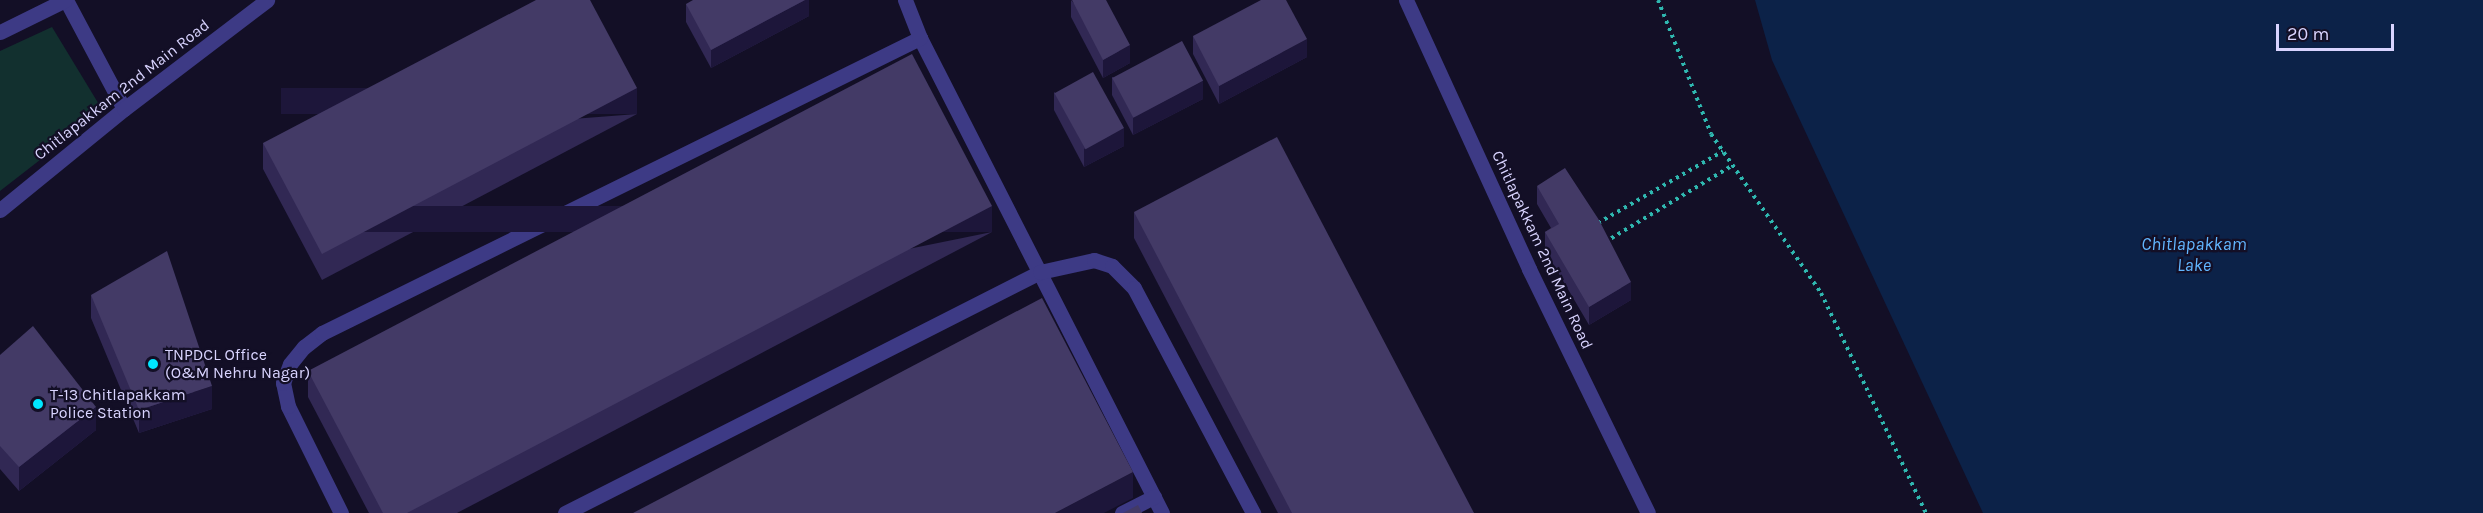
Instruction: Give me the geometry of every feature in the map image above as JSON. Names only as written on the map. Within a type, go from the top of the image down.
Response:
[{"type":"street","points":[[0,32],[66,0],[124,108]]},
{"type":"street","name":"Chitlapakkam 2nd Main Road","points":[[0,210],[124,108],[267,0]]},
{"type":"street","points":[[905,0],[920,38],[1162,513]]},
{"type":"street","name":"Chitlapakkam 2nd Main Road","points":[[1406,0],[1529,269],[1648,513]]},
{"type":"street","points":[[341,513],[288,406],[283,383],[290,364],[304,347],[322,333],[920,38]]},
{"type":"street","points":[[566,513],[1040,272],[1094,260],[1112,266],[1134,288],[1253,513]]},
{"type":"street","points":[[1122,513],[1154,497]]},
{"type":"path","points":[[1658,0],[1711,134],[1821,293],[1926,513]]},
{"type":"path","points":[[1592,226],[1723,151]]},
{"type":"path","points":[[1602,243],[1733,165]]},
{"type":"green space","points":[[52,27],[103,111],[0,191],[0,51]]},
{"type":"water","name":"Chitlapakkam Lake","points":[[1755,0],[2483,0],[2483,513],[1983,513],[1772,60]]},
{"type":"building","points":[[536,0],[590,0],[637,88],[322,254],[263,143]]},
{"type":"building","points":[[693,0],[805,0],[711,50],[686,4]]},
{"type":"building","points":[[1072,0],[1106,0],[1130,45],[1103,60]]},
{"type":"building","points":[[1261,0],[1286,0],[1307,39],[1219,86],[1193,36]]},
{"type":"building","points":[[1182,41],[1203,81],[1133,118],[1112,78]]},
{"type":"building","points":[[912,54],[992,206],[407,513],[383,513],[308,371]]},
{"type":"building","points":[[1093,72],[1124,128],[1086,149],[1055,93]]},
{"type":"building","points":[[1277,137],[1474,513],[1292,513],[1134,212]]},
{"type":"building","points":[[1565,168],[1599,220],[1631,282],[1589,307],[1545,232],[1559,224],[1537,186]]},
{"type":"building","name":"TNPDCL Office (O&M Nehru Nagar)","points":[[167,251],[212,386],[139,410],[91,295]]},
{"type":"building","points":[[1042,298],[1133,472],[1055,513],[633,513]]},
{"type":"building","name":"T-13 Chitlapakkam Police Station","points":[[33,326],[96,407],[19,467],[0,446],[0,355]]},
{"type":"building","points":[[1138,505],[1142,513],[1123,513]]},
{"type":"place","name":"TNPDCL Office (O&M Nehru Nagar)","points":[[153,364]]},
{"type":"place","name":"T-13 Chitlapakkam Police Station","points":[[38,404]]}]
